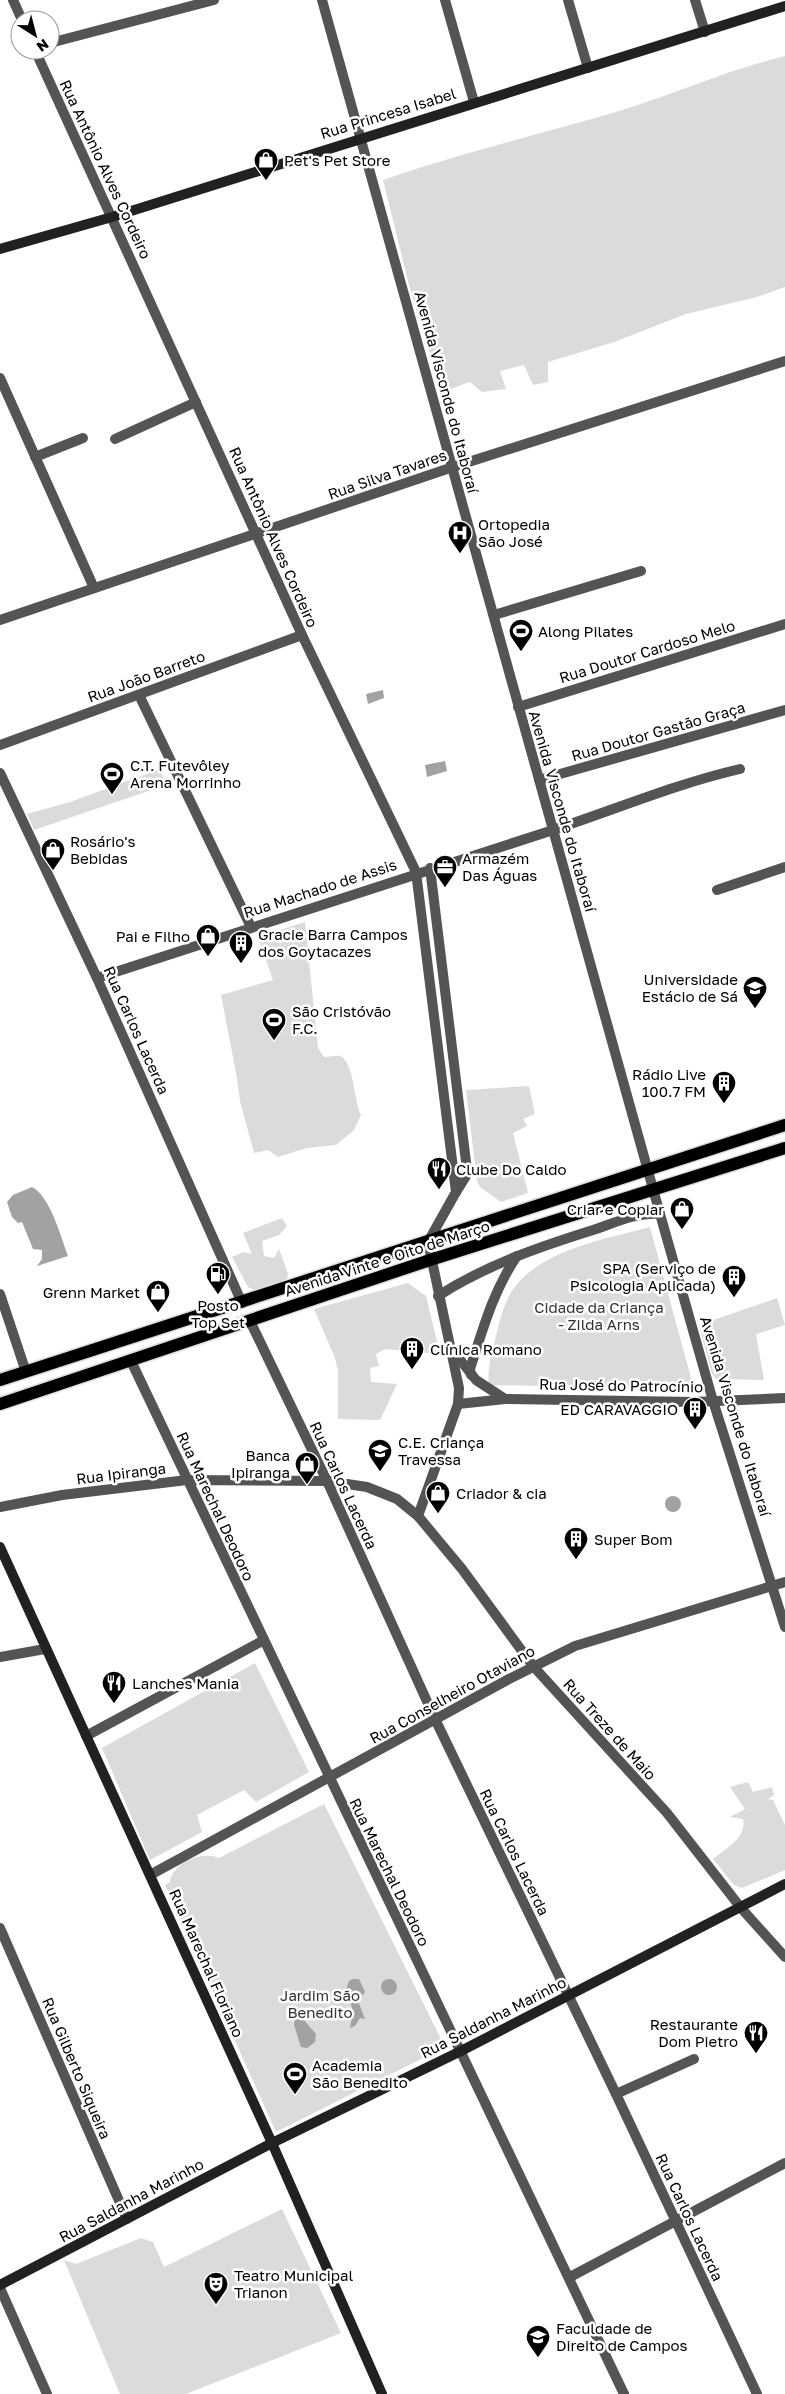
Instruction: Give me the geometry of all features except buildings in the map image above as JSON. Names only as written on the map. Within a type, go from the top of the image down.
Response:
[{"type":"main road","name":"Rua Princesa Isabel","points":[[0,249],[112,217],[361,137],[785,6]]},
{"type":"main road","name":"Avenida Vinte e Oito de Março","points":[[0,1380],[242,1303],[785,1125]]},
{"type":"main road","name":"Avenida Vinte e Oito de Março","points":[[0,1404],[430,1260],[785,1148]]},
{"type":"main road","name":"Rua Marechal Floriano","points":[[0,1547],[272,2144],[382,2394]]},
{"type":"main road","name":"Rua Saldanha Marinho","points":[[0,2287],[272,2144],[459,2052],[785,1884]]},
{"type":"street","points":[[60,40],[214,0]]},
{"type":"street","name":"Avenida Visconde do Itaboraí","points":[[322,0],[552,830],[713,1401],[785,1627]]},
{"type":"street","points":[[445,0],[474,102]]},
{"type":"street","points":[[568,0],[588,68]]},
{"type":"street","points":[[695,0],[705,32]]},
{"type":"street","name":"Rua Antônio Alves Cordeiro","points":[[40,60],[302,635],[416,872],[456,1192]]},
{"type":"street","name":"Rua Silva Tavares","points":[[0,620],[453,468],[785,361]]},
{"type":"street","points":[[0,378],[94,588]]},
{"type":"street","points":[[115,439],[196,402]]},
{"type":"street","points":[[35,457],[83,438]]},
{"type":"street","points":[[494,616],[641,571]]},
{"type":"street","name":"Rua Doutor Cardoso Melo","points":[[518,707],[785,624]]},
{"type":"street","name":"Rua João Barreto","points":[[0,745],[302,635]]},
{"type":"street","points":[[139,695],[251,927]]},
{"type":"street","name":"Rua Doutor Gastão Graça","points":[[539,780],[785,710]]},
{"type":"street","name":"Rua Machado de Assis","points":[[98,978],[416,872],[552,830],[659,791],[740,769]]},
{"type":"street","name":"Rua Carlos Lacerda","points":[[0,773],[98,978],[242,1303]]},
{"type":"street","points":[[717,890],[785,867]]},
{"type":"street","points":[[418,1516],[458,1404],[459,1388],[430,1260],[428,1242],[466,1176],[467,1170],[430,868]]},
{"type":"street","points":[[438,1050],[451,1048]]},
{"type":"street","points":[[438,1296],[472,1276],[518,1256],[632,1217],[660,1214]]},
{"type":"street","points":[[471,1375],[470,1369],[482,1326],[500,1284],[518,1256]]},
{"type":"street","points":[[0,1294],[26,1372]]},
{"type":"street","name":"Rua Carlos Lacerda","points":[[250,1321],[327,1481],[435,1719],[567,1997],[616,2094],[757,2394]]},
{"type":"street","points":[[451,1347],[471,1375],[488,1389],[505,1399]]},
{"type":"street","name":"Rua Marechal Deodoro","points":[[131,1361],[459,2052],[570,2277],[624,2394]]},
{"type":"street","name":"Rua José do Patrocínio","points":[[458,1404],[505,1399],[713,1401],[785,1398]]},
{"type":"street","name":"Rua Ipiranga","points":[[0,1507],[62,1495],[187,1480],[327,1481],[367,1487],[397,1499],[418,1516]]},
{"type":"street","name":"Rua Treze de Maio","points":[[418,1516],[462,1569],[533,1666],[667,1813],[741,1908],[785,1957]]},
{"type":"street","name":"Rua Conselheiro Otaviano","points":[[150,1874],[329,1779],[533,1666],[575,1646],[785,1582]]},
{"type":"street","points":[[86,1736],[264,1640]]},
{"type":"street","points":[[0,1657],[45,1649]]},
{"type":"street","name":"Rua Gilberto Siqueira","points":[[0,1928],[127,2219]]},
{"type":"street","points":[[616,2094],[694,2059]]},
{"type":"street","points":[[570,2277],[784,2166]]},
{"type":"street","points":[[0,2287],[48,2394]]},
{"type":"green space","points":[[785,56],[785,287],[757,297],[686,314],[614,342],[548,362],[548,382],[533,385],[524,365],[500,371],[506,389],[482,392],[470,382],[442,392],[409,285],[383,180],[470,153],[616,112],[742,68]]},
{"type":"green space","name":"C.T. Futevôley Arena Morrinho","points":[[160,769],[166,785],[34,830],[27,814],[70,802]]},
{"type":"green space","name":"São Cristóvão F.C.","points":[[305,922],[318,1048],[324,1057],[340,1056],[345,1059],[351,1073],[361,1115],[354,1130],[336,1145],[307,1148],[278,1157],[268,1150],[254,1153],[240,1101],[221,995],[273,980],[258,937]]},
{"type":"green space","points":[[529,1086],[535,1114],[523,1119],[527,1126],[513,1133],[528,1193],[501,1202],[480,1187],[477,1181],[466,1090]]},
{"type":"green space","points":[[282,1218],[287,1226],[279,1235],[262,1241],[264,1256],[274,1258],[279,1249],[288,1274],[287,1279],[254,1290],[248,1287],[232,1257],[243,1252],[252,1254],[243,1233]]},
{"type":"green space","name":"Cidade da Criança - Zilda Arns","points":[[650,1227],[694,1389],[489,1385],[490,1360],[501,1316],[509,1296],[520,1281],[535,1268],[572,1249]]},
{"type":"green space","points":[[408,1283],[426,1296],[440,1354],[385,1349],[376,1354],[379,1366],[370,1368],[371,1382],[397,1384],[380,1420],[338,1419],[338,1371],[335,1358],[314,1309]]},
{"type":"green space","points":[[777,1298],[785,1325],[756,1334],[764,1380],[716,1379],[712,1374],[699,1325]]},
{"type":"green space","points":[[255,1663],[309,1772],[256,1802],[244,1790],[197,1815],[202,1832],[150,1860],[102,1748]]},
{"type":"green space","points":[[748,1782],[753,1792],[772,1787],[774,1795],[768,1799],[773,1800],[785,1825],[785,1870],[742,1888],[734,1885],[713,1859],[734,1842],[742,1832],[743,1819],[730,1817],[745,1809],[730,1787]]},
{"type":"green space","name":"Jardim São Benedito","points":[[324,1804],[445,2047],[276,2132],[165,1885],[170,1882],[172,1875],[181,1864],[188,1860],[204,1856],[219,1858]]},
{"type":"green space","points":[[282,2209],[341,2333],[186,2394],[120,2394],[64,2260],[76,2264],[141,2238],[153,2242],[164,2267]]},
{"type":"shaded area","points":[[383,690],[384,698],[368,704],[366,694]]},
{"type":"shaded area","points":[[445,761],[447,771],[427,777],[425,765]]},
{"type":"shaded area","points":[[32,1187],[44,1199],[49,1208],[68,1256],[37,1266],[42,1259],[42,1250],[33,1249],[22,1222],[18,1223],[12,1217],[7,1202],[13,1195]]},
{"type":"shaded area","points":[[673,1496],[679,1498],[681,1504],[679,1510],[673,1512],[667,1510],[665,1504],[667,1498]]},
{"type":"shaded area","points":[[359,1979],[365,1992],[358,2001],[365,2019],[360,2018],[355,2026],[350,2028],[353,2011],[346,1990],[349,1981]]},
{"type":"shaded area","points":[[389,1979],[397,1987],[389,1995],[381,1987]]},
{"type":"shaded area","points":[[295,2019],[303,2019],[316,2034],[315,2042],[307,2048],[301,2047],[294,2025]]},
{"type":"place","name":"Pet's Pet Store","points":[[266,181]]},
{"type":"place","name":"Ortopedia São José","points":[[460,554]]},
{"type":"place","name":"Along Pilates","points":[[521,652]]},
{"type":"place","name":"C.T. Futevôley Arena Morrinho","points":[[112,795]]},
{"type":"place","name":"Rosário's Bebidas","points":[[53,871]]},
{"type":"place","name":"Armazém Das Águas","points":[[445,888]]},
{"type":"place","name":"Pai e Filho","points":[[208,957]]},
{"type":"place","name":"Gracie Barra Campos dos Goytacazes","points":[[241,964]]},
{"type":"place","name":"Universidade Estácio de Sá","points":[[755,1009]]},
{"type":"place","name":"São Cristóvão F.C.","points":[[274,1041]]},
{"type":"place","name":"Rádio Live 100.7 FM","points":[[724,1104]]},
{"type":"place","name":"Clube Do Caldo","points":[[439,1190]]},
{"type":"place","name":"Criar e Copiar","points":[[682,1230]]},
{"type":"place","name":"Posto Top Set","points":[[218,1295]]},
{"type":"place","name":"SPA (Serviço de Psicologia Aplicada)","points":[[734,1298]]},
{"type":"place","name":"Grenn Market","points":[[158,1313]]},
{"type":"place","name":"Clínica Romano","points":[[412,1370]]},
{"type":"place","name":"ED CARAVAGGIO","points":[[695,1430]]},
{"type":"place","name":"C.E. Criança Travessa","points":[[380,1472]]},
{"type":"place","name":"Banca Ipiranga","points":[[307,1485]]},
{"type":"place","name":"Criador & cia","points":[[438,1514]]},
{"type":"place","name":"Super Bom","points":[[576,1560]]},
{"type":"place","name":"Lanches Mania","points":[[114,1704]]},
{"type":"place","name":"Restaurante Dom Pietro","points":[[756,2054]]},
{"type":"place","name":"Academia São Benedito","points":[[295,2095]]},
{"type":"place","name":"Teatro Municipal Trianon","points":[[216,2305]]},
{"type":"place","name":"Faculdade de Direito de Campos","points":[[538,2358]]}]
